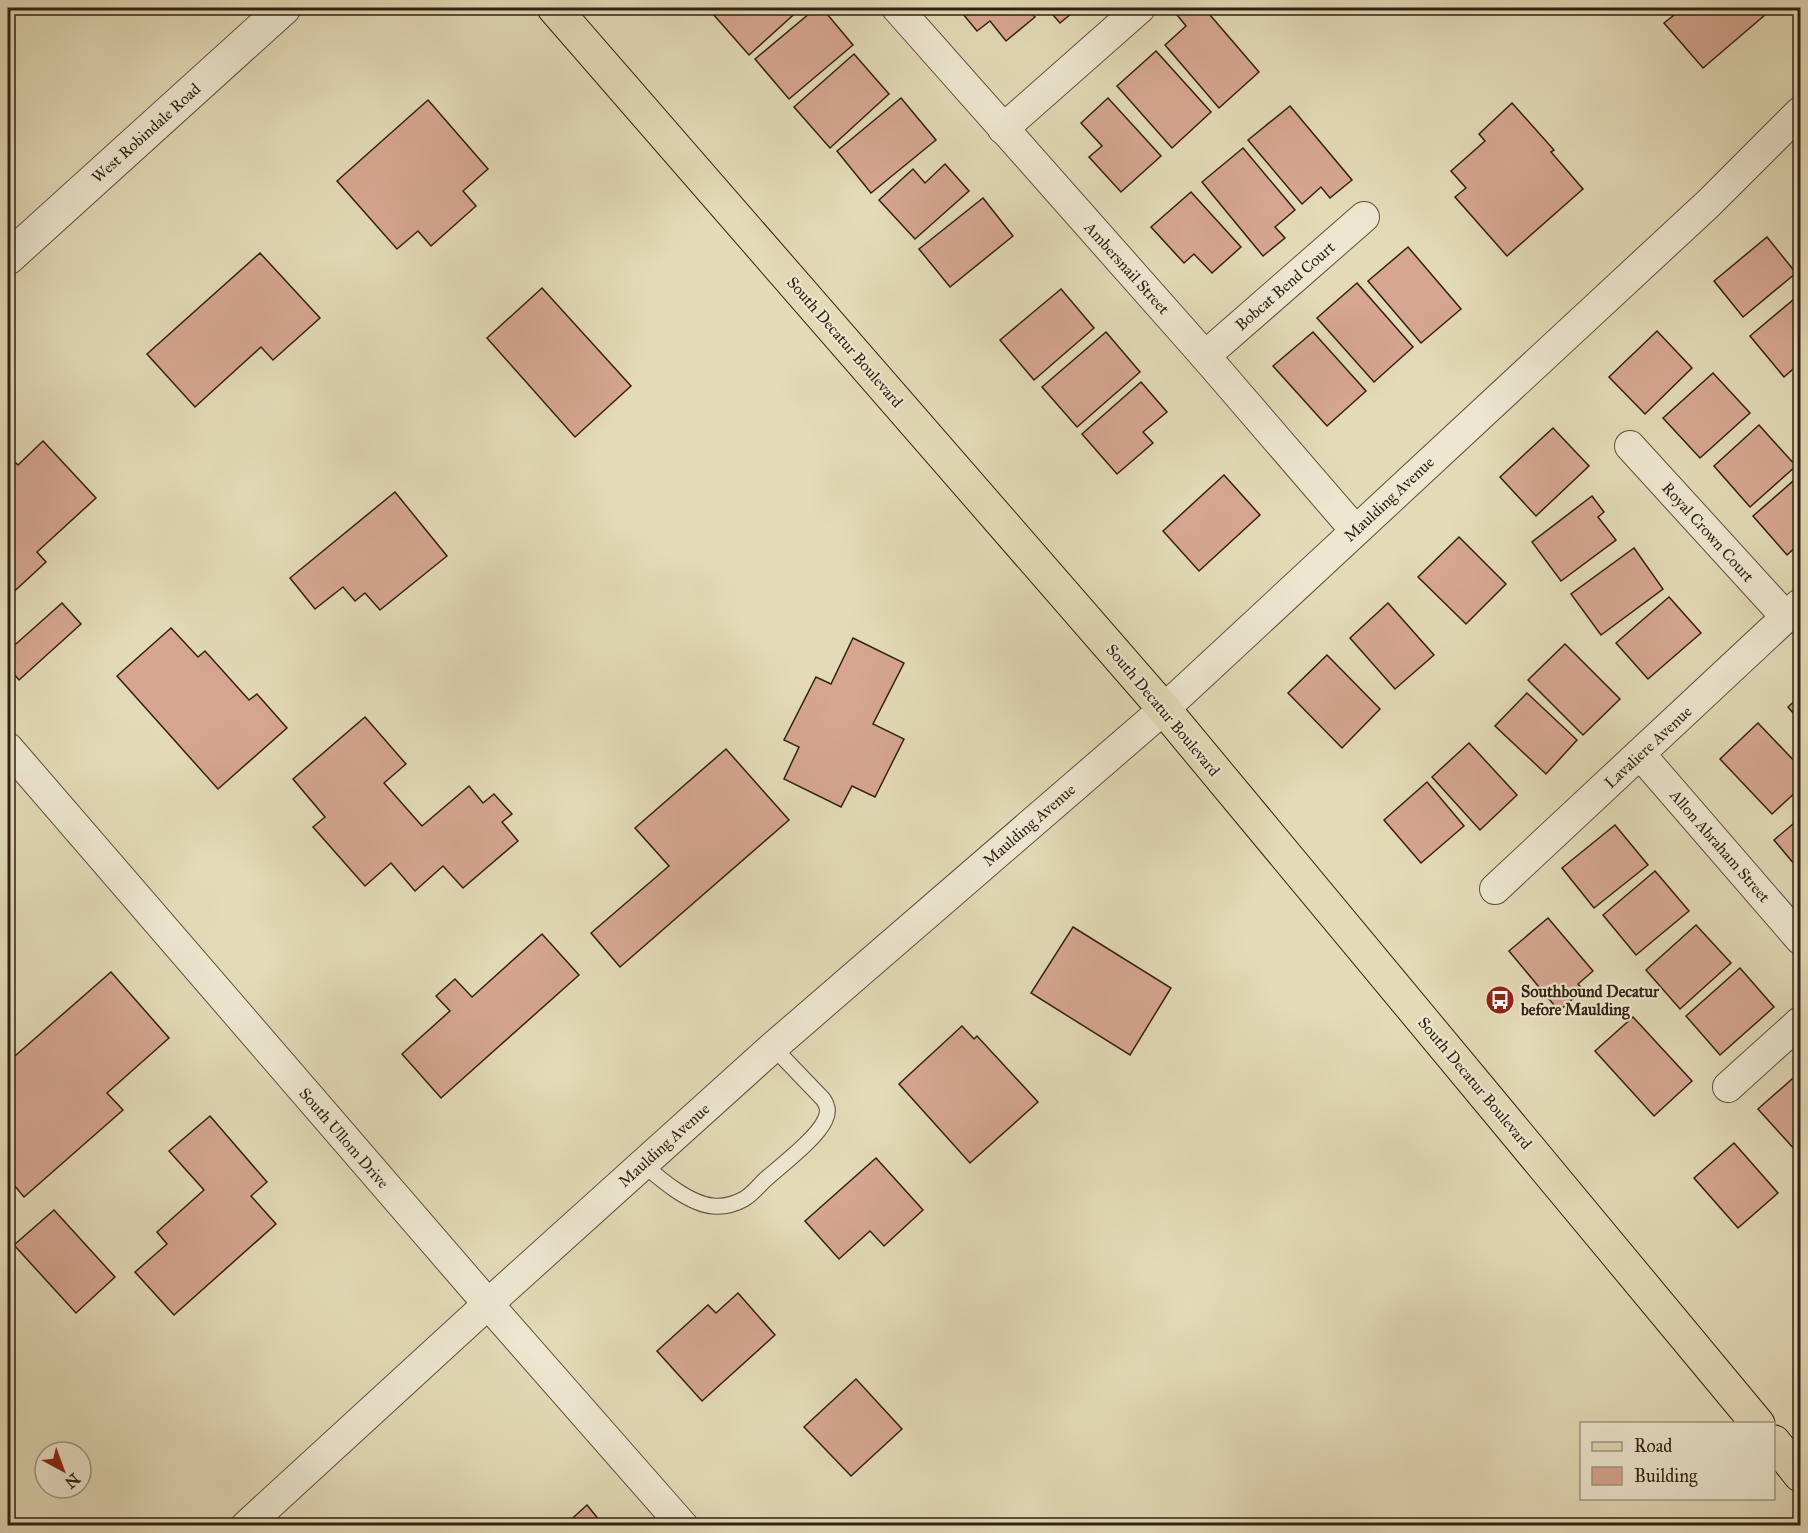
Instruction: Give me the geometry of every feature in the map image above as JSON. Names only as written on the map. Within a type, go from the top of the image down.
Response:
[{"type":"main road","name":"South Decatur Boulevard","points":[[554,8],[1164,709],[1756,1422]]},
{"type":"main road","points":[[1775,1444],[1800,1475]]},
{"type":"street","name":"West Robindale Road","points":[[8,258],[284,8]]},
{"type":"street","name":"Ambersnail Street","points":[[897,8],[1205,356],[1355,530]]},
{"type":"street","points":[[1003,129],[1140,8]]},
{"type":"street","name":"Maulding Avenue","points":[[246,1526],[773,1047],[1164,709],[1709,203],[1800,112]]},
{"type":"street","name":"Bobcat Bend Court","points":[[1205,356],[1364,217]]},
{"type":"street","name":"Royal Crown Court","points":[[1630,446],[1793,611]]},
{"type":"street","name":"Lavaliere Avenue","points":[[1495,889],[1793,611]]},
{"type":"street","name":"South Ullom Drive","points":[[8,748],[488,1304],[684,1526]]},
{"type":"street","name":"Allon Abraham Street","points":[[1640,754],[1800,939]]},
{"type":"street","points":[[1728,1087],[1800,1022]]},
{"type":"lane","points":[[643,1164],[688,1198],[701,1203],[722,1206],[734,1204],[748,1197],[804,1145],[825,1121],[828,1111],[823,1099],[773,1047]]},
{"type":"building","points":[[720,8],[801,8],[749,55],[713,14]]},
{"type":"building","points":[[816,8],[822,8],[853,45],[789,99],[755,59]]},
{"type":"building","points":[[958,8],[1027,8],[1035,17],[1006,41],[990,21],[977,31]]},
{"type":"building","points":[[1047,8],[1076,8],[1077,9],[1060,23]]},
{"type":"building","points":[[1187,8],[1204,8],[1259,72],[1219,108],[1165,45],[1186,26],[1177,15]]},
{"type":"building","points":[[1683,8],[1773,8],[1703,68],[1664,23]]},
{"type":"building","points":[[1156,51],[1211,112],[1172,148],[1117,86]]},
{"type":"building","points":[[854,54],[889,94],[830,148],[794,107]]},
{"type":"building","points":[[901,98],[936,140],[871,193],[837,151]]},
{"type":"building","points":[[1108,98],[1161,156],[1121,192],[1089,157],[1102,146],[1081,123]]},
{"type":"building","points":[[428,100],[488,169],[463,191],[476,206],[431,246],[418,231],[397,249],[337,181]]},
{"type":"building","points":[[1512,103],[1554,150],[1551,152],[1583,189],[1507,256],[1455,197],[1466,188],[1451,171],[1485,141],[1479,134]]},
{"type":"building","points":[[1290,106],[1352,180],[1330,198],[1321,187],[1302,204],[1248,140]]},
{"type":"building","points":[[1243,148],[1295,210],[1275,227],[1285,238],[1263,256],[1202,182]]},
{"type":"building","points":[[945,164],[969,191],[915,239],[879,200],[913,169],[925,183]]},
{"type":"building","points":[[1191,192],[1241,247],[1212,273],[1194,254],[1184,263],[1151,227]]},
{"type":"building","points":[[983,198],[1013,236],[950,287],[919,249]]},
{"type":"building","points":[[1767,237],[1796,273],[1743,317],[1714,281]]},
{"type":"building","points":[[1408,247],[1461,309],[1421,343],[1368,281]]},
{"type":"building","points":[[260,253],[320,318],[273,360],[261,347],[195,407],[147,354]]},
{"type":"building","points":[[1357,283],[1413,347],[1374,382],[1317,318]]},
{"type":"building","points":[[542,288],[631,386],[575,437],[487,338]]},
{"type":"building","points":[[1061,289],[1094,328],[1034,380],[1000,340]]},
{"type":"building","points":[[1800,294],[1800,363],[1784,377],[1750,336]]},
{"type":"building","points":[[1657,331],[1692,368],[1645,414],[1609,377]]},
{"type":"building","points":[[1106,332],[1140,372],[1077,427],[1042,387]]},
{"type":"building","points":[[1313,332],[1366,391],[1327,426],[1273,366]]},
{"type":"building","points":[[1713,373],[1750,413],[1700,458],[1663,418]]},
{"type":"building","points":[[1141,382],[1167,412],[1143,432],[1153,443],[1117,474],[1082,434]]},
{"type":"building","points":[[1759,425],[1796,466],[1750,507],[1714,466]]},
{"type":"building","points":[[1553,428],[1589,466],[1536,516],[1500,477]]},
{"type":"building","points":[[43,441],[96,498],[37,552],[46,562],[8,597],[8,461],[11,458],[18,465]]},
{"type":"building","points":[[1224,475],[1260,515],[1199,571],[1163,531]]},
{"type":"building","points":[[1800,475],[1800,543],[1787,555],[1753,516]]},
{"type":"building","points":[[395,492],[447,556],[380,610],[365,593],[355,601],[343,587],[315,609],[290,578]]},
{"type":"building","points":[[1592,496],[1604,512],[1598,517],[1616,540],[1561,581],[1532,542]]},
{"type":"building","points":[[1459,537],[1506,584],[1466,624],[1418,577]]},
{"type":"building","points":[[1634,548],[1663,589],[1601,635],[1571,594]]},
{"type":"building","points":[[1669,597],[1701,633],[1648,679],[1616,643]]},
{"type":"building","points":[[62,603],[81,624],[19,680],[8,667],[8,651]]},
{"type":"building","points":[[1388,603],[1434,655],[1395,689],[1350,638]]},
{"type":"building","points":[[171,628],[198,657],[205,651],[249,700],[257,694],[287,728],[218,789],[117,676]]},
{"type":"building","points":[[853,638],[904,663],[873,724],[904,739],[875,797],[852,786],[841,807],[784,779],[799,747],[784,740],[816,677],[831,684]]},
{"type":"building","points":[[1565,644],[1620,699],[1583,735],[1528,680]]},
{"type":"building","points":[[1327,655],[1380,709],[1342,748],[1288,693]]},
{"type":"building","points":[[1527,693],[1577,740],[1546,774],[1495,726]]},
{"type":"building","points":[[1800,696],[1800,721],[1788,707]]},
{"type":"building","points":[[365,717],[406,764],[384,783],[422,826],[469,786],[483,803],[494,794],[512,814],[502,822],[518,841],[463,888],[443,866],[415,891],[391,863],[365,886],[313,827],[325,817],[293,779]]},
{"type":"building","points":[[1758,723],[1800,767],[1800,788],[1772,814],[1720,759]]},
{"type":"building","points":[[1469,743],[1517,795],[1480,830],[1432,777]]},
{"type":"building","points":[[726,749],[789,820],[620,967],[591,933],[669,866],[635,828]]},
{"type":"building","points":[[1427,782],[1464,826],[1421,863],[1384,820]]},
{"type":"building","points":[[1800,818],[1800,871],[1774,840]]},
{"type":"building","points":[[1615,825],[1648,865],[1594,908],[1562,868]]},
{"type":"building","points":[[1655,871],[1689,911],[1636,955],[1603,915]]},
{"type":"building","points":[[1548,918],[1593,971],[1578,984],[1583,990],[1559,1011],[1509,951]]},
{"type":"building","points":[[1696,925],[1731,963],[1680,1009],[1646,970]]},
{"type":"building","points":[[1073,927],[1171,988],[1130,1055],[1031,993]]},
{"type":"building","points":[[542,934],[579,975],[441,1098],[402,1054],[450,1011],[436,996],[455,979],[472,997]]},
{"type":"building","points":[[1740,968],[1774,1007],[1720,1055],[1686,1016]]},
{"type":"building","points":[[111,972],[169,1038],[107,1093],[123,1110],[24,1197],[8,1178],[8,1115],[11,1112],[8,1108],[8,1062]]},
{"type":"building","points":[[1633,1017],[1692,1081],[1654,1116],[1595,1051]]},
{"type":"building","points":[[962,1026],[974,1039],[977,1036],[1038,1102],[970,1163],[899,1084]]},
{"type":"building","points":[[1800,1072],[1800,1145],[1795,1150],[1758,1109]]},
{"type":"building","points":[[210,1116],[267,1182],[251,1196],[276,1224],[174,1315],[135,1272],[167,1244],[157,1232],[204,1190],[169,1151]]},
{"type":"building","points":[[1734,1143],[1778,1193],[1738,1228],[1694,1178]]},
{"type":"building","points":[[876,1158],[923,1210],[884,1246],[870,1231],[839,1259],[805,1221]]},
{"type":"building","points":[[54,1210],[115,1277],[76,1313],[14,1245]]},
{"type":"building","points":[[738,1293],[775,1335],[702,1401],[657,1351],[708,1305],[716,1313]]},
{"type":"building","points":[[856,1379],[902,1429],[851,1476],[804,1427]]},
{"type":"building","points":[[587,1505],[604,1526],[564,1526]]},
{"type":"place","name":"Southbound Decatur before Maulding","points":[[1500,1000]]}]
